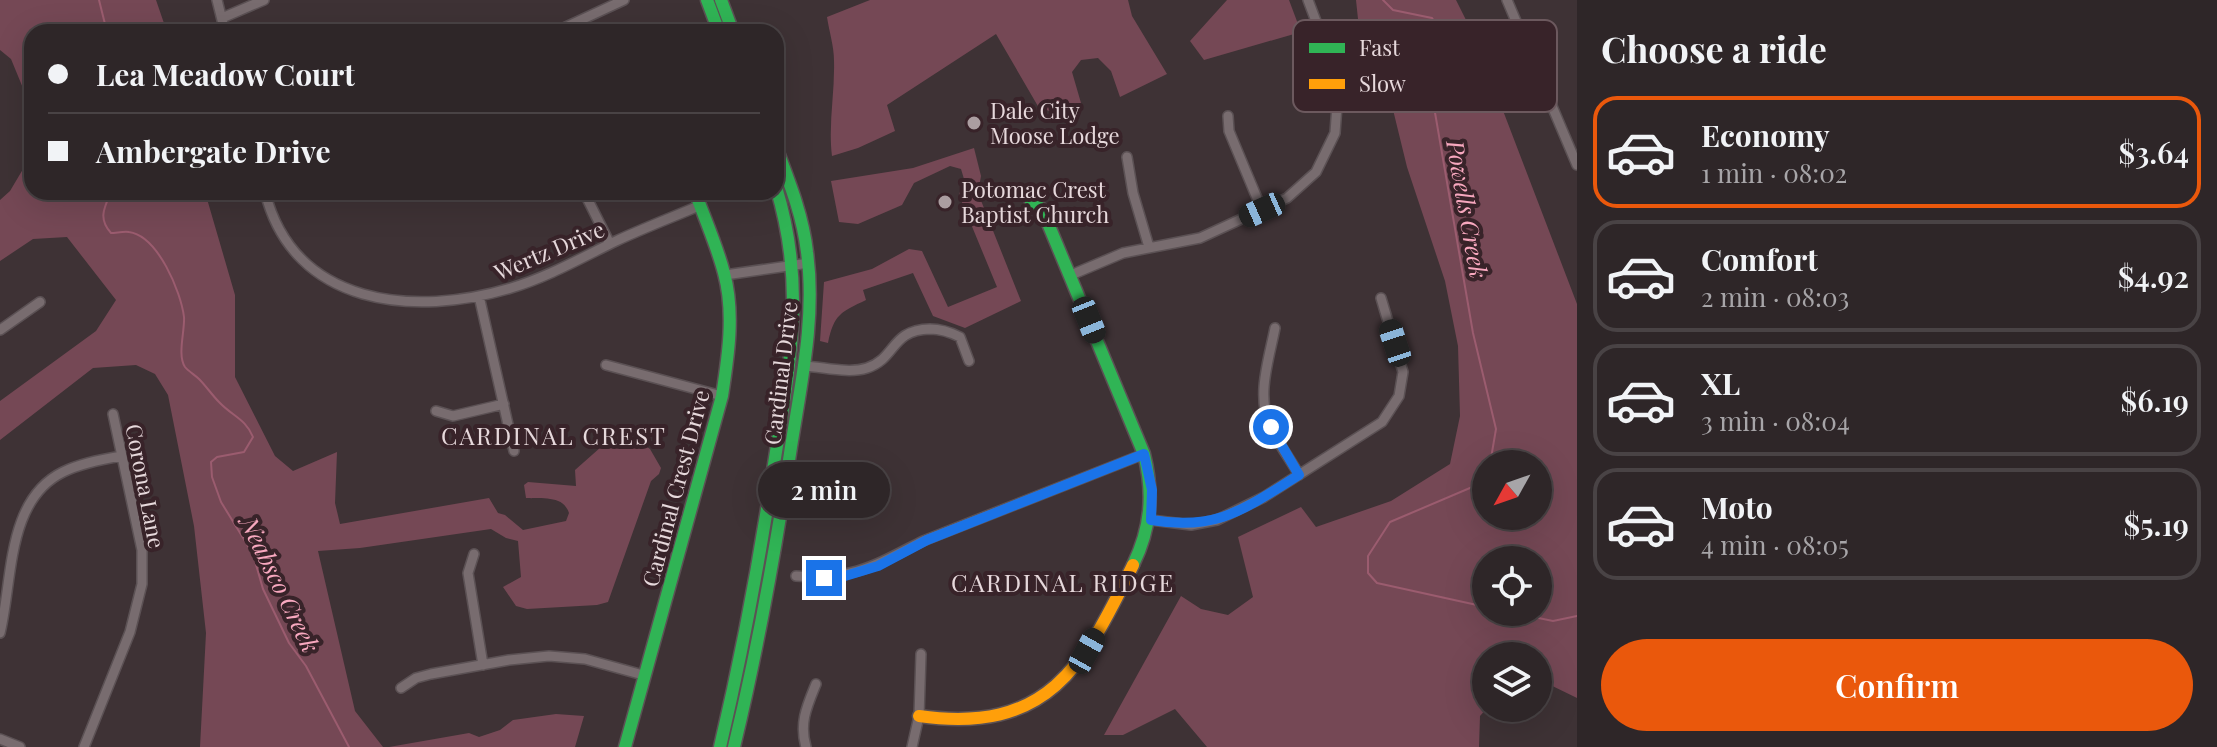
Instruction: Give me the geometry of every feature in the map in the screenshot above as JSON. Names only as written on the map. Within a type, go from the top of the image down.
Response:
[{"type":"street","points":[[217,0],[223,24]]},
{"type":"street","points":[[222,18],[264,0]]},
{"type":"street","points":[[569,24],[605,4],[624,0]]},
{"type":"street","points":[[707,0],[716,24]]},
{"type":"street","points":[[721,0],[730,24]]},
{"type":"street","points":[[1308,0],[1315,20]]},
{"type":"street","points":[[1507,0],[1515,20]]},
{"type":"street","points":[[1071,275],[1123,253],[1200,238],[1287,198],[1308,182],[1323,161],[1335,133],[1338,112]]},
{"type":"street","points":[[1555,112],[1577,165]]},
{"type":"street","points":[[1228,116],[1229,131],[1262,210]]},
{"type":"street","points":[[1127,157],[1133,193],[1149,247]]},
{"type":"street","name":"Cardinal Drive","points":[[734,747],[764,613],[809,324],[809,263],[800,218],[784,171]]},
{"type":"street","name":"Wertz Drive","points":[[267,200],[272,215],[290,244],[329,282],[390,301],[427,302],[479,296],[532,281],[701,205]]},
{"type":"street","points":[[588,200],[610,244]]},
{"type":"street","name":"Cardinal Crest Drive","points":[[625,747],[722,396],[730,328],[725,275],[699,200]]},
{"type":"street","name":"Cardinal Drive","points":[[720,747],[755,583],[793,347],[796,303],[794,265],[780,200]]},
{"type":"street","points":[[919,716],[952,721],[982,720],[1028,705],[1054,689],[1087,651],[1135,566],[1151,520],[1152,490],[1144,454],[1042,209],[1031,202]]},
{"type":"street","points":[[725,275],[809,263]]},
{"type":"street","points":[[479,296],[514,451]]},
{"type":"street","points":[[1151,520],[1191,525],[1217,520],[1264,497],[1374,429],[1394,406],[1402,385],[1402,365],[1381,298]]},
{"type":"street","points":[[0,330],[40,302]]},
{"type":"street","points":[[1275,328],[1264,405],[1271,427],[1299,475]]},
{"type":"street","points":[[804,366],[864,369],[881,361],[898,340],[915,330],[939,329],[960,337],[969,361]]},
{"type":"street","points":[[606,365],[722,396]]},
{"type":"street","points":[[436,411],[453,416],[504,404]]},
{"type":"street","name":"Corona Lane","points":[[84,747],[130,632],[142,584],[142,550],[113,414]]},
{"type":"street","points":[[796,576],[824,578],[862,572],[927,540],[1144,454]]},
{"type":"street","points":[[0,633],[17,535],[31,501],[62,472],[122,456]]},
{"type":"street","points":[[474,554],[468,573],[483,665]]},
{"type":"street","points":[[912,747],[919,716],[921,654]]},
{"type":"street","points":[[401,688],[416,678],[431,674],[529,657],[585,659],[643,675]]},
{"type":"street","points":[[806,747],[804,714],[816,684]]},
{"type":"street","points":[[0,739],[20,747]]},
{"type":"shaded area","points":[[0,0],[156,0],[164,24],[24,24],[24,91],[11,59],[0,50]]},
{"type":"shaded area","points":[[870,0],[1128,0],[1132,16],[1167,74],[1120,97],[1111,71],[1098,58],[1081,60],[1072,72],[1081,103],[1057,113],[1039,108],[996,34],[887,105],[895,131],[832,156],[834,61],[827,17]]},
{"type":"shaded area","points":[[1227,0],[1289,0],[1296,20],[1293,20],[1293,34],[1204,60],[1190,41]]},
{"type":"shaded area","points":[[1356,0],[1456,0],[1466,20],[1358,20]]},
{"type":"shaded area","points":[[1394,112],[1504,112],[1577,304],[1577,698],[1552,686],[1552,642],[1472,642],[1472,722],[1480,722],[1479,747],[1207,747],[1175,709],[1123,735],[1104,735],[1181,596],[1201,609],[1228,615],[1253,597],[1238,537],[1301,507],[1316,527],[1391,501],[1450,464],[1460,416],[1458,346],[1445,281],[1407,167]]},
{"type":"shaded area","points":[[974,148],[981,176],[978,193],[1021,301],[965,328],[933,316],[913,273],[863,290],[866,300],[840,315],[828,343],[820,341],[824,282],[872,269],[909,249],[922,251],[948,307],[997,287],[959,195],[964,179],[961,169],[950,166],[914,183],[902,205],[858,224],[839,222],[831,181],[913,168]]},
{"type":"shaded area","points":[[24,167],[24,200],[207,200],[235,295],[235,377],[275,456],[293,471],[337,452],[335,503],[340,524],[489,498],[498,513],[523,530],[566,521],[569,513],[562,503],[552,499],[526,498],[524,485],[528,482],[576,486],[575,470],[601,447],[643,444],[650,449],[661,468],[651,481],[608,602],[527,609],[516,606],[503,587],[521,577],[518,541],[491,529],[318,551],[355,711],[383,747],[200,747],[206,633],[194,526],[168,395],[155,374],[136,365],[93,368],[0,440],[0,401],[96,331],[116,300],[67,237],[33,239],[0,261],[0,200],[10,191]]},
{"type":"shaded area","points":[[556,714],[584,716],[575,747],[389,747],[469,733],[479,737],[500,730],[513,720]]},
{"type":"waterway","name":"Neabsco Creek","points":[[99,0],[105,24]]},
{"type":"waterway","name":"Powells Creek","points":[[1383,0],[1393,10],[1433,20]]},
{"type":"waterway","name":"Powells Creek","points":[[1435,112],[1473,333],[1496,429],[1492,450]]},
{"type":"waterway","name":"Neabsco Creek","points":[[107,200],[105,223],[111,233],[127,232],[140,236],[158,254],[173,280],[184,317],[181,350],[185,367],[243,422],[253,437],[244,452],[217,457],[211,462],[212,477],[221,502],[253,554],[263,589],[289,643],[306,666],[349,747]]},
{"type":"waterway","name":"Powells Creek","points":[[1472,487],[1390,522],[1368,556],[1368,573],[1377,583],[1472,604]]},
{"type":"waterway","name":"Powells Creek","points":[[1552,621],[1577,616]]},
{"type":"traffic: fast","points":[[707,0],[716,24]]},
{"type":"traffic: fast","points":[[721,0],[730,24]]},
{"type":"traffic: fast","points":[[734,747],[773,560],[809,325],[805,239],[784,169]]},
{"type":"traffic: fast","points":[[625,747],[722,396],[729,304],[724,273],[698,200]]},
{"type":"traffic: fast","points":[[720,747],[755,579],[789,367],[793,297],[791,262],[779,200]]},
{"type":"traffic: fast","points":[[1031,202],[1042,209],[1144,454],[1149,483],[1149,511],[1144,538],[1133,565]]},
{"type":"traffic: slow","points":[[919,716],[963,719],[1000,714],[1030,703],[1056,686],[1097,634],[1133,565]]},
{"type":"place","name":"Dale City Moose Lodge","points":[[974,123]]},
{"type":"place","name":"Potomac Crest Baptist Church","points":[[945,202]]},
{"type":"district","name":"CARDINAL CREST","points":[[554,435]]},
{"type":"district","name":"CARDINAL RIDGE","points":[[1063,582]]},
{"type":"route","points":[[824,578],[845,576],[878,566],[927,540],[1144,454],[1152,490],[1151,520],[1191,525],[1217,520],[1264,497],[1299,475],[1271,427]]}]
